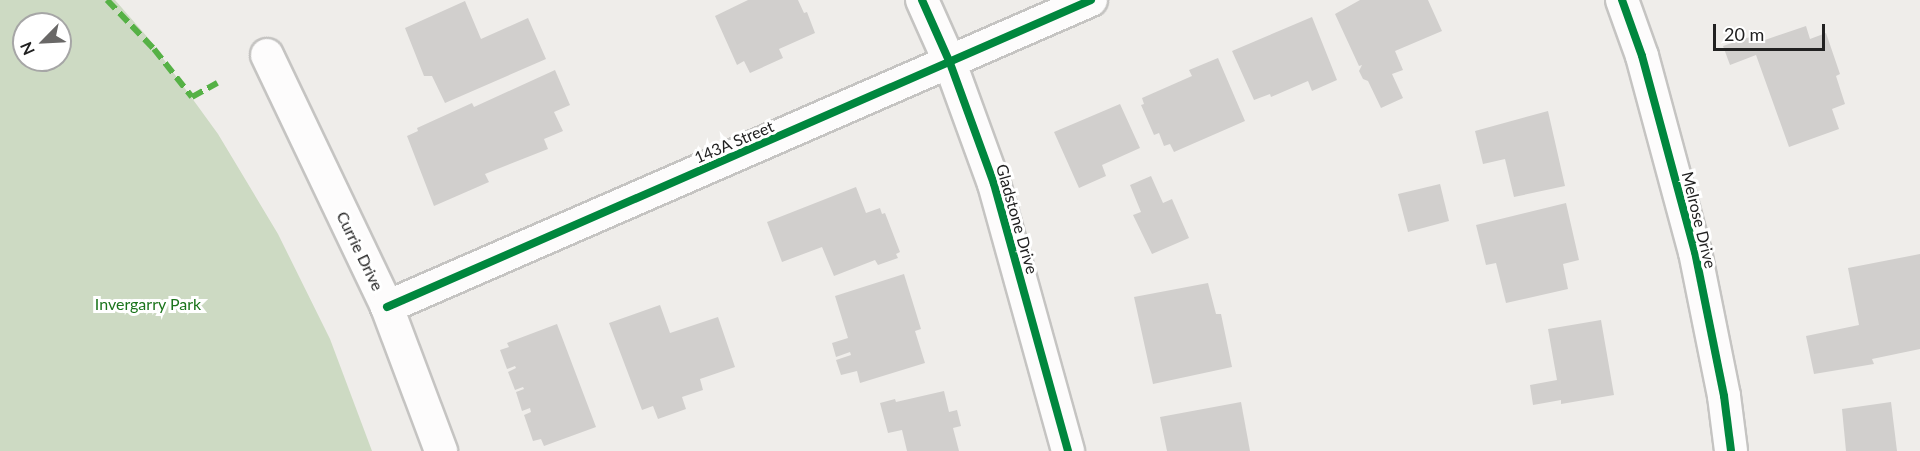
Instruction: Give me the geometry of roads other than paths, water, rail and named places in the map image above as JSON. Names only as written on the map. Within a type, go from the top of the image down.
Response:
[{"type":"street","name":"Gladstone Drive","points":[[922,0],[950,63],[994,184],[1068,451]]},
{"type":"street","name":"143A Street","points":[[387,307],[1091,0]]},
{"type":"street","name":"Melrose Drive","points":[[1622,0],[1642,56],[1695,252],[1724,396],[1731,451]]},
{"type":"street","name":"Currie Drive","points":[[267,55],[387,307],[441,451]]},
{"type":"park label","name":"Invergarry Park","points":[[148,304]]}]
